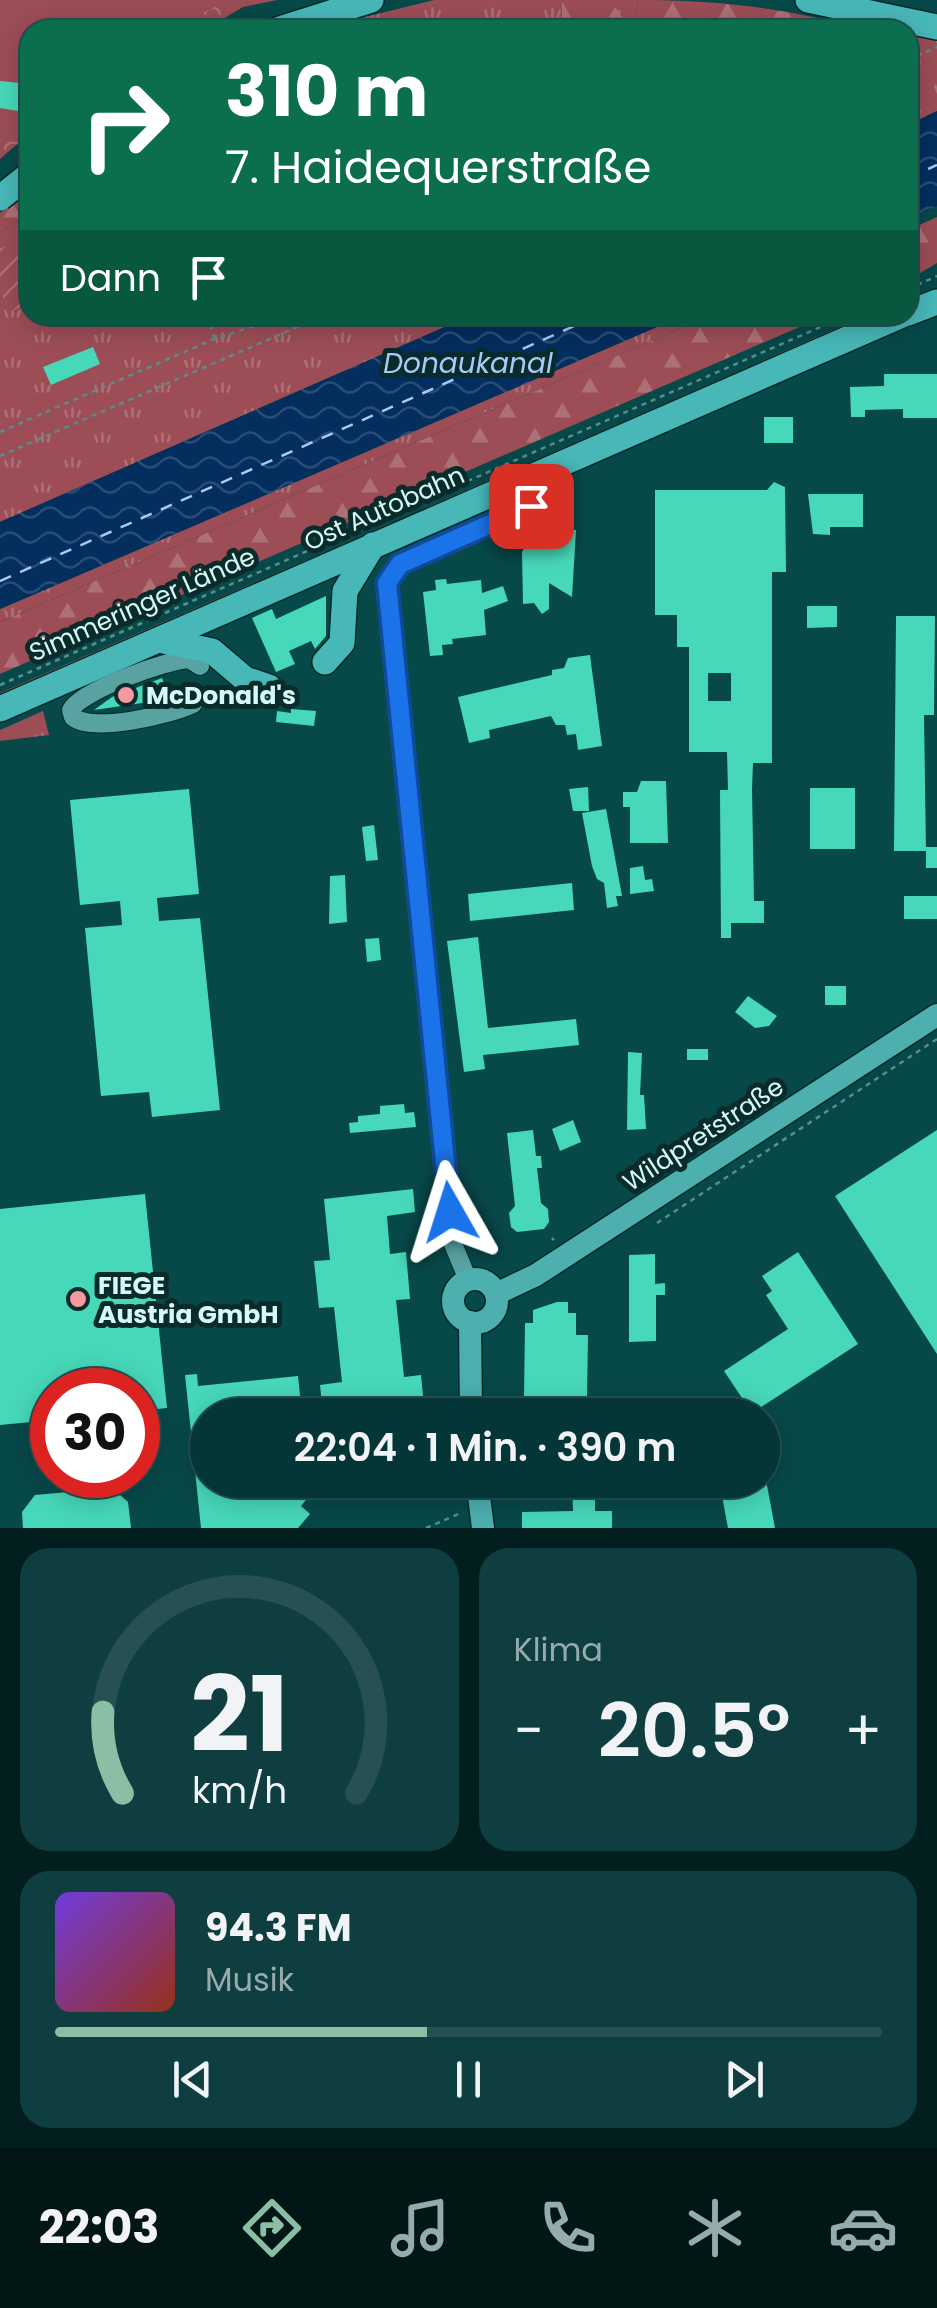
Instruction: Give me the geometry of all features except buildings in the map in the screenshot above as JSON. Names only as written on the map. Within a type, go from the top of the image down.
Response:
[{"type":"highway","points":[[308,20],[371,0]]},
{"type":"highway","points":[[808,0],[909,20]]},
{"type":"highway","points":[[0,198],[20,182]]},
{"type":"highway","name":"Ost Autobahn","points":[[0,710],[880,325]]},
{"type":"highway","points":[[325,662],[342,643],[345,591],[374,545]]},
{"type":"highway","points":[[159,640],[212,651],[238,685],[269,686]]},
{"type":"main road","name":"Wildpretstraße","points":[[496,1294],[536,1275],[937,1016]]},
{"type":"main road","points":[[468,1280],[486,1282],[496,1294],[490,1317],[470,1322],[461,1318],[453,1304],[456,1289],[468,1280]]},
{"type":"main road","points":[[470,1322],[471,1398]]},
{"type":"main road","points":[[478,1498],[481,1523]]},
{"type":"street","points":[[468,1280],[453,1244],[387,583],[400,564],[531,506]]},
{"type":"street","points":[[193,704],[163,716],[86,725],[73,717],[72,710],[81,698],[161,664],[190,659],[200,666]]},
{"type":"path","points":[[210,325],[214,339]]},
{"type":"path","points":[[0,432],[214,339],[258,325]]},
{"type":"path","points":[[0,456],[302,325]]},
{"type":"path","name":"Simmeringer Lände","points":[[0,686],[825,325]]},
{"type":"path","points":[[657,1223],[937,1039]]},
{"type":"path","points":[[426,1528],[481,1523]]},
{"type":"green space","points":[[0,0],[277,0],[243,7],[221,20],[20,20],[20,142],[0,159]]},
{"type":"green space","points":[[0,0],[229,0],[188,20],[20,20],[20,122],[0,135]]},
{"type":"green space","points":[[434,0],[638,0],[635,20],[353,20]]},
{"type":"green space","points":[[562,0],[610,0],[623,18],[559,20]]},
{"type":"green space","points":[[638,0],[752,7],[824,20],[635,20]]},
{"type":"green space","points":[[937,27],[937,111],[918,120],[918,37]]},
{"type":"green space","points":[[20,197],[20,219],[0,233],[0,213]]},
{"type":"green space","points":[[937,217],[937,263],[918,274],[918,226]]},
{"type":"green space","points":[[20,219],[20,325],[449,325],[0,522],[0,233]]},
{"type":"green space","points":[[20,243],[20,307],[7,313],[0,285],[0,248]]},
{"type":"green space","points":[[662,325],[688,325],[0,622],[0,609]]},
{"type":"green space","points":[[688,325],[804,325],[0,674],[0,622]]},
{"type":"green space","points":[[844,325],[855,325],[425,510]]},
{"type":"green space","points":[[391,525],[0,700],[0,693]]},
{"type":"green space","points":[[43,711],[49,735],[0,741],[0,730]]},
{"type":"water","points":[[937,111],[937,206],[918,215],[918,120]]},
{"type":"water","name":"Donaukanal","points":[[449,325],[662,325],[0,609],[0,522]]},
{"type":"ferry route","points":[[918,174],[937,165]]},
{"type":"ferry route","points":[[0,581],[576,325]]},
{"type":"place","name":"McDonald's","points":[[126,695]]},
{"type":"place","name":"FIEGE Austria GmbH","points":[[78,1299]]},
{"type":"route","points":[[450,1212],[387,583],[400,564],[531,506]]}]
